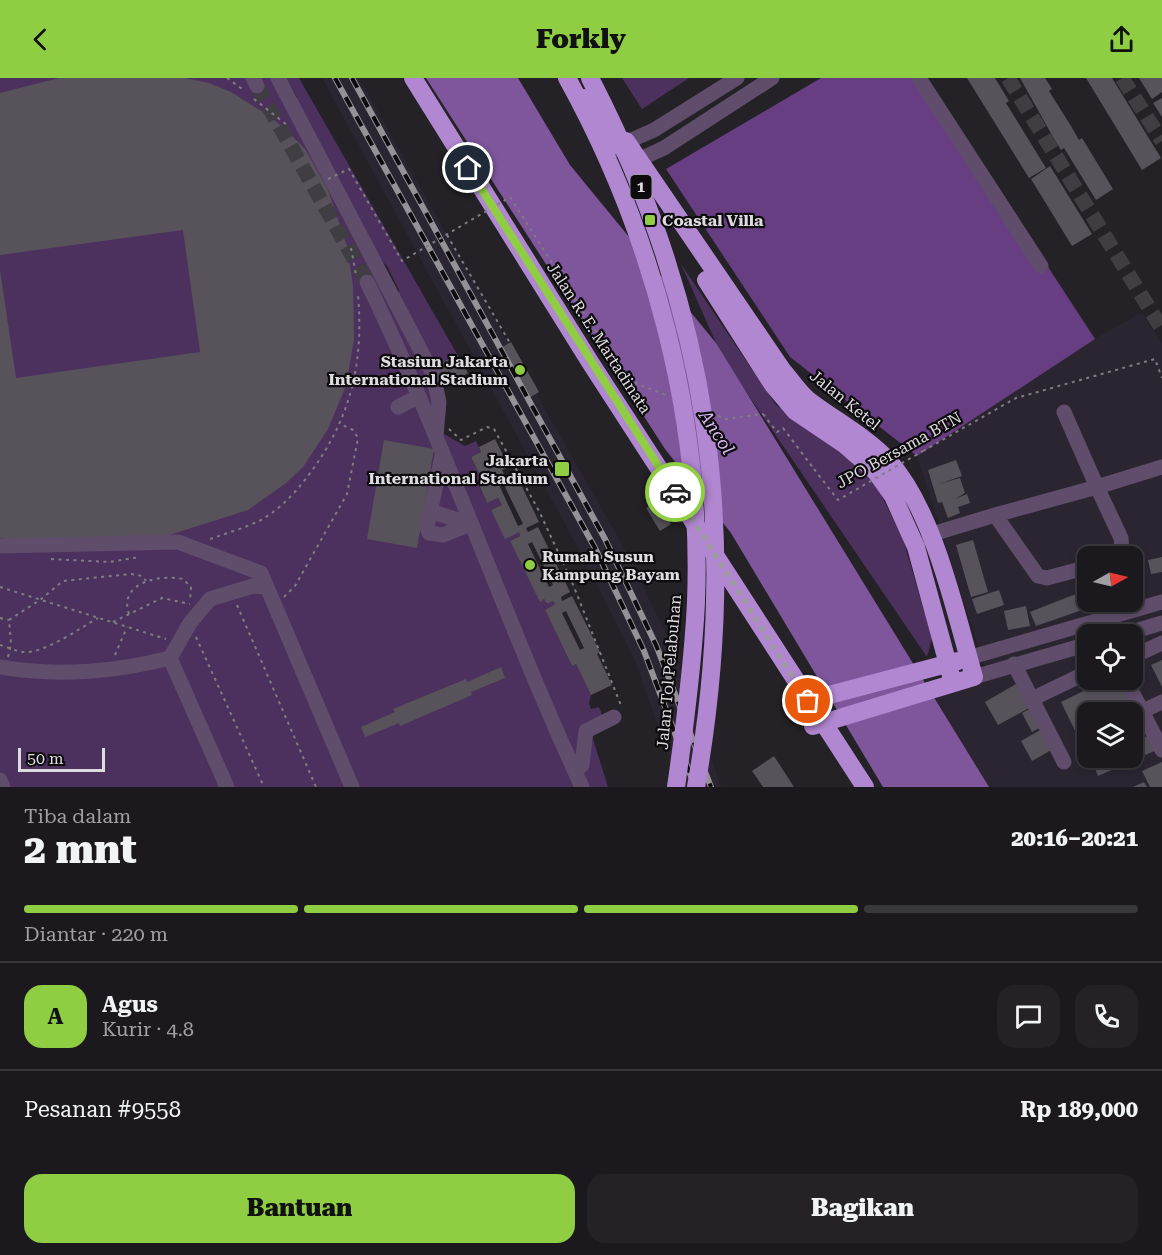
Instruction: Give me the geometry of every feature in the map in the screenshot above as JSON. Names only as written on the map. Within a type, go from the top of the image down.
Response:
[{"type":"highway","name":"Jalan R. E. Martadinata","points":[[413,78],[584,352],[865,787]]},
{"type":"highway","points":[[569,78],[635,164],[773,385],[795,411],[844,444],[876,472],[893,496],[916,547],[953,683]]},
{"type":"highway","name":"Jalan Tol Pelabuhan","points":[[569,78],[600,140],[627,208],[654,287],[679,386],[691,469],[696,600],[689,699],[676,787]]},
{"type":"highway","points":[[588,78],[623,146]]},
{"type":"highway","name":"1","points":[[588,78],[617,130],[647,201],[680,301],[697,373],[709,451],[717,550],[715,635],[709,700],[696,787]]},
{"type":"highway","name":"Jalan Ketel","points":[[635,164],[783,371],[806,398],[852,428],[888,460],[911,491],[929,535],[974,677]]},
{"type":"highway","points":[[905,524],[922,516]]},
{"type":"highway","points":[[809,700],[968,658]]},
{"type":"highway","points":[[823,723],[974,677]]},
{"type":"highway","name":"Jalan R. E. Martadinata","points":[[823,723],[851,787]]},
{"type":"street","points":[[278,78],[421,347],[438,388],[438,419],[435,437]]},
{"type":"street","points":[[623,146],[654,130],[736,78]]},
{"type":"street","points":[[635,164],[664,148],[772,78]]},
{"type":"street","points":[[919,78],[1041,266]]},
{"type":"street","points":[[361,284],[421,403],[582,787]]},
{"type":"street","points":[[400,411],[421,403]]},
{"type":"street","points":[[1064,412],[1120,538],[1121,546]]},
{"type":"street","points":[[442,456],[430,511],[470,524]]},
{"type":"street","points":[[929,535],[1162,467]]},
{"type":"street","points":[[995,515],[1038,576],[1047,578],[1077,570]]},
{"type":"street","points":[[0,546],[178,542],[261,573],[352,787]]},
{"type":"street","points":[[0,667],[51,671],[113,669],[170,658],[190,623],[210,599],[253,586],[267,587]]},
{"type":"street","points":[[1100,624],[1162,602]]},
{"type":"street","points":[[1143,629],[1162,623]]},
{"type":"street","points":[[968,658],[1077,631]]},
{"type":"street","points":[[1143,652],[1162,643]]},
{"type":"street","points":[[974,677],[1077,647]]},
{"type":"street","points":[[170,658],[227,787]]},
{"type":"street","points":[[1014,664],[1064,762]]},
{"type":"street","points":[[1032,699],[1077,677]]},
{"type":"street","points":[[1162,702],[1143,711],[1162,750]]},
{"type":"street","points":[[575,771],[582,765],[586,731],[614,717]]},
{"type":"street","points":[[0,780],[3,787]]},
{"type":"path","points":[[227,78],[293,130]]},
{"type":"path","points":[[322,173],[327,180],[349,169],[402,261],[510,197],[627,380],[671,397]]},
{"type":"path","points":[[447,235],[510,343]]},
{"type":"path","points":[[208,539],[262,520],[280,506],[296,492],[319,461],[340,424],[355,380],[360,314],[361,284],[350,240]]},
{"type":"path","name":"JPO Bersama BTN","points":[[715,415],[726,419],[763,414],[777,432],[783,428],[838,500],[1016,398],[1155,359],[1162,378]]},
{"type":"path","points":[[438,419],[461,440],[487,427],[494,429],[539,511],[577,592],[621,702],[621,711],[614,717]]},
{"type":"path","points":[[273,602],[292,592],[347,494],[358,438],[353,430],[340,424]]},
{"type":"path","points":[[0,618],[9,620],[69,580],[131,574],[142,576],[146,581]]},
{"type":"path","points":[[113,622],[162,598],[190,604],[191,587],[183,579],[146,581],[126,599],[129,614]]},
{"type":"path","points":[[0,587],[179,642]]},
{"type":"path","points":[[236,604],[316,787]]},
{"type":"path","points":[[0,645],[23,652],[36,649],[58,641],[98,618]]},
{"type":"path","points":[[9,620],[10,648]]},
{"type":"path","points":[[190,623],[264,787]]},
{"type":"path","points":[[113,669],[113,658],[127,627]]},
{"type":"shaded area","points":[[0,78],[273,78],[389,299],[431,387],[444,434],[465,446],[476,441],[481,452],[471,457],[484,483],[479,486],[487,503],[498,498],[502,505],[491,510],[519,532],[520,536],[510,541],[540,601],[544,599],[547,604],[553,601],[555,604],[545,610],[572,666],[576,664],[591,695],[589,703],[591,709],[599,707],[603,717],[588,723],[608,787],[0,787]]},
{"type":"shaded area","points":[[286,78],[299,78],[457,354],[433,368],[398,295],[399,290],[387,266],[378,257],[296,107],[297,97]]},
{"type":"shaded area","points":[[322,78],[359,78],[618,537],[674,649],[721,787],[679,787],[636,663],[584,559]]},
{"type":"shaded area","points":[[622,78],[689,78],[642,109]]},
{"type":"shaded area","points":[[821,78],[925,78],[1095,339],[917,456],[790,357],[666,169]]},
{"type":"shaded area","points":[[681,264],[776,405],[840,449],[874,480],[903,539],[932,638],[927,657],[736,377],[716,343]]},
{"type":"shaded area","points":[[1141,313],[1162,343],[1162,787],[988,787],[930,694],[989,680],[917,456],[1094,339]]},
{"type":"water","name":"Ancol","points":[[426,78],[518,78],[570,165],[716,343],[989,787],[883,787],[731,533],[665,449]]},
{"type":"building","name":"Jakarta International Stadium","points":[[59,78],[185,78],[209,83],[231,92],[271,117],[305,149],[328,190],[347,246],[353,286],[354,339],[346,386],[328,429],[303,467],[286,483],[248,510],[163,537],[10,540],[0,538],[0,270],[16,378],[200,352],[183,230],[0,255],[0,93]]},
{"type":"building","points":[[967,78],[995,78],[1009,101],[1006,103],[1046,168],[1029,178]]},
{"type":"building","points":[[1020,78],[1045,78],[1052,89],[1049,91],[1079,140],[1082,138],[1113,189],[1096,200],[1064,148],[1061,150]]},
{"type":"building","points":[[1086,78],[1112,78],[1161,158],[1142,170]]},
{"type":"building","points":[[1139,78],[1162,78],[1162,92],[1152,99]]},
{"type":"building","points":[[1162,98],[1162,117],[1153,103]]},
{"type":"building","points":[[1050,166],[1092,234],[1072,246],[1031,179]]},
{"type":"building","name":"Stasiun Jakarta International Stadium","points":[[511,342],[539,392],[529,398],[501,348]]},
{"type":"building","points":[[457,354],[468,373],[444,387],[433,368]]},
{"type":"building","name":"Rumah Susun Kampung Bayam","points":[[495,439],[509,467],[502,470],[505,476],[515,472],[539,522],[526,528],[528,532],[538,527],[570,592],[561,597],[562,601],[572,596],[600,652],[597,654],[612,685],[591,695],[576,664],[572,666],[545,610],[555,604],[553,601],[547,604],[544,599],[540,602],[510,541],[520,536],[519,532],[505,539],[491,510],[502,505],[498,498],[487,503],[479,485],[484,483],[471,457],[481,452],[479,447]],"holes":[[[504,485],[523,524],[518,526],[500,487]],[[532,542],[553,585],[549,587],[528,544]],[[566,611],[584,648],[580,650],[562,613]]]},
{"type":"building","points":[[384,440],[434,449],[417,548],[367,539]]},
{"type":"building","points":[[956,460],[962,476],[939,484],[960,478],[965,493],[955,499],[967,494],[970,503],[958,507],[960,513],[948,518],[942,502],[938,503],[928,470]]},
{"type":"building","points":[[657,501],[671,524],[660,531],[646,508]]},
{"type":"building","points":[[973,540],[988,592],[971,597],[956,545]]},
{"type":"building","points":[[1162,557],[1162,572],[1151,574],[1148,560]]},
{"type":"building","points":[[999,590],[1004,605],[977,614],[972,599]]},
{"type":"building","points":[[1077,594],[1077,612],[1036,626],[1030,612]]},
{"type":"building","points":[[1026,606],[1030,626],[1008,630],[1004,611]]},
{"type":"building","points":[[1162,660],[1162,687],[1151,665]]},
{"type":"building","points":[[501,667],[505,678],[471,692],[472,695],[400,726],[399,723],[365,737],[361,727],[395,712],[393,709]]},
{"type":"building","points":[[1016,684],[1029,708],[998,725],[985,702]]},
{"type":"building","points":[[1086,690],[1129,690],[1135,702],[1077,702],[1077,735],[1061,702]]},
{"type":"building","points":[[1033,707],[1043,726],[1032,732],[1022,713]]},
{"type":"building","points":[[1143,720],[1148,730],[1143,732]]},
{"type":"building","points":[[1042,729],[1053,749],[1032,761],[1021,741]]},
{"type":"building","points":[[1152,734],[1159,749],[1143,756],[1143,738]]},
{"type":"building","points":[[774,756],[794,787],[763,787],[752,771]]},
{"type":"building","points":[[1162,762],[1162,787],[1150,787],[1142,771]]},
{"type":"building","points":[[1095,768],[1116,768],[1098,776]]},
{"type":"building","points":[[1144,782],[1147,787],[1133,787]]},
{"type":"tunnel","points":[[1008,78],[1162,329]]},
{"type":"tunnel","points":[[1122,78],[1162,141]]},
{"type":"tunnel","points":[[257,86],[367,282]]},
{"type":"railway","points":[[335,78],[595,548],[644,651],[695,787]]},
{"type":"railway","points":[[352,78],[605,539],[656,645],[711,787]]},
{"type":"way so far","points":[[675,492],[808,701]]},
{"type":"place","name":"Coastal Villa","points":[[650,220]]},
{"type":"place","name":"Stasiun Jakarta International Stadium","points":[[520,370]]},
{"type":"place","name":"Jakarta International Stadium","points":[[562,469]]},
{"type":"place","name":"Rumah Susun Kampung Bayam","points":[[530,565]]},
{"type":"route","points":[[468,168],[675,492]]}]
